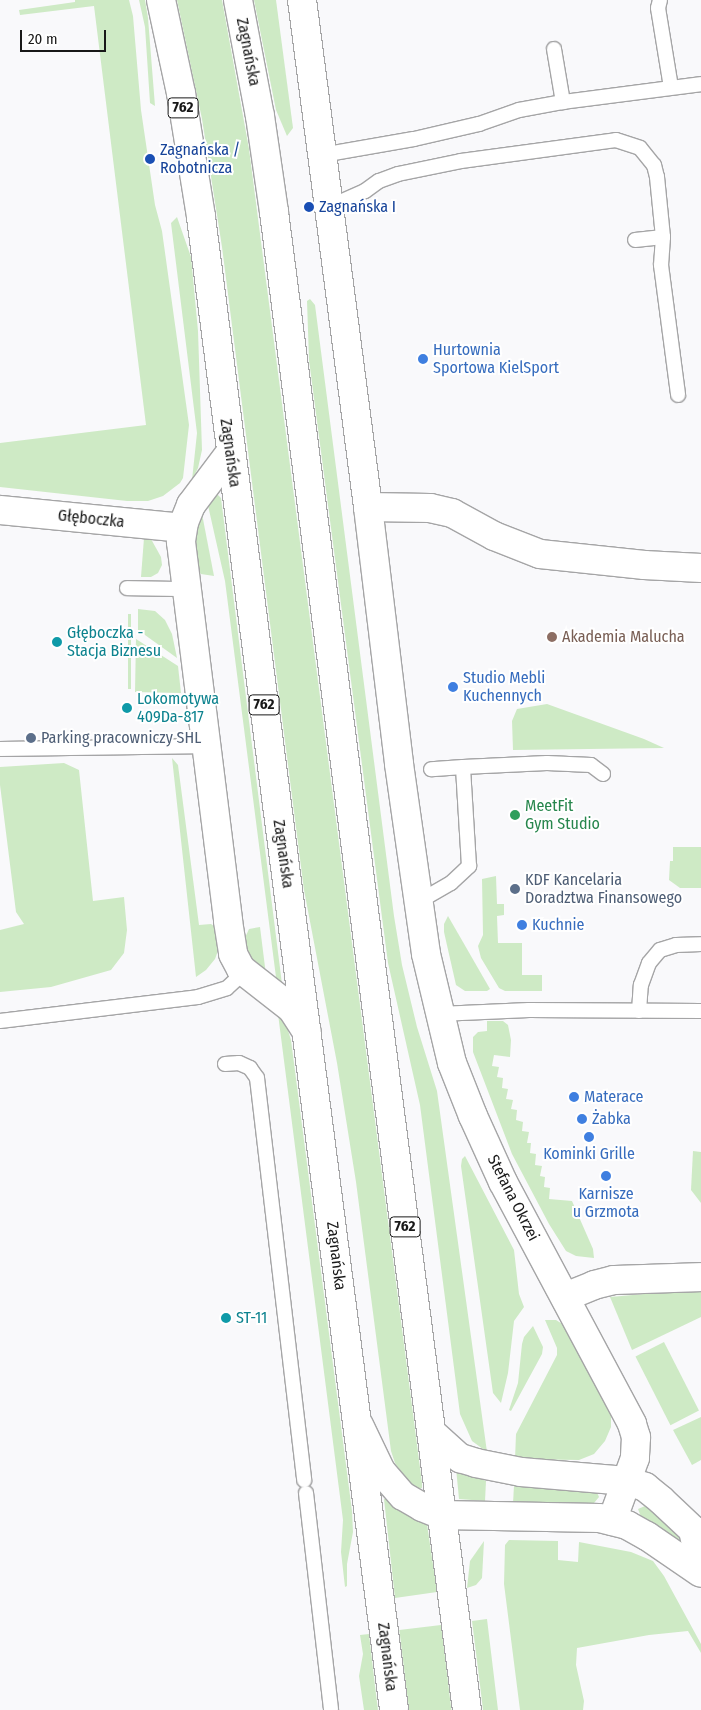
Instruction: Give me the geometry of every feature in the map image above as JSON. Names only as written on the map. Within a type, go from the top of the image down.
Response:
[{"type":"street","name":"Zagnańska","points":[[161,0],[181,93],[201,217],[394,1710]]},
{"type":"street","name":"Zagnańska","points":[[238,0],[260,116],[274,212],[467,1710]]},
{"type":"street","points":[[302,0],[418,902]]},
{"type":"street","points":[[230,452],[191,505],[182,528],[181,542],[232,945],[235,960],[244,972],[292,1009],[307,1032]]},
{"type":"street","points":[[368,507],[430,508],[452,513],[494,536],[540,554],[644,565],[701,568]]},
{"type":"street","name":"Głęboczka","points":[[0,510],[182,528]]},
{"type":"street","name":"Stefana Okrzei","points":[[418,902],[439,1014],[452,1063],[473,1116],[503,1182],[632,1424],[636,1448],[627,1481],[612,1521]]},
{"type":"street","points":[[565,1297],[594,1285],[614,1280],[701,1277]]},
{"type":"street","points":[[356,1419],[381,1471],[392,1485],[422,1507],[442,1515],[598,1518],[612,1521],[647,1536],[701,1573]]},
{"type":"street","points":[[432,1433],[460,1458],[476,1464],[522,1472],[627,1481],[645,1488],[693,1530],[701,1568]]},
{"type":"lane","points":[[660,0],[658,8],[671,87]]},
{"type":"lane","points":[[554,49],[563,102]]},
{"type":"lane","points":[[322,155],[414,139],[479,124],[519,110],[563,102],[701,84]]},
{"type":"lane","points":[[328,207],[365,191],[379,180],[398,174],[461,161],[616,140],[640,148],[654,165],[663,237],[661,265],[678,395]]},
{"type":"lane","points":[[635,240],[663,237]]},
{"type":"lane","points":[[127,588],[186,589]]},
{"type":"lane","points":[[0,749],[206,746]]},
{"type":"lane","points":[[431,769],[547,764],[592,765],[603,774]]},
{"type":"lane","points":[[418,902],[451,883],[469,866],[463,767]]},
{"type":"lane","points":[[639,1011],[641,985],[649,963],[660,950],[676,944],[701,944]]},
{"type":"lane","points":[[0,1021],[198,997],[227,988],[244,972]]},
{"type":"lane","points":[[439,1014],[529,1010],[701,1012]]},
{"type":"lane","points":[[225,1064],[239,1063],[250,1068],[257,1078],[331,1710]]},
{"type":"green space","points":[[75,0],[129,0],[133,16],[141,110],[155,205],[162,231],[189,425],[183,478],[180,483],[163,496],[148,501],[127,501],[0,487],[0,443],[146,425],[94,6],[20,15],[19,10],[75,2]]},
{"type":"green space","points":[[139,0],[145,0],[148,18],[155,106],[150,103],[145,27]]},
{"type":"green space","points":[[177,0],[222,0],[249,149],[422,1483],[422,1488],[418,1489],[405,1479],[395,1463],[391,1451],[356,1182],[337,1063],[304,890],[222,247],[202,119]]},
{"type":"green space","points":[[254,0],[276,0],[293,128],[287,136],[276,110]]},
{"type":"green space","points":[[177,217],[191,257],[198,331],[202,450],[198,468],[192,480],[197,433],[171,223]]},
{"type":"green space","points":[[310,299],[315,305],[394,916],[402,965],[417,1027],[437,1091],[487,1452],[472,1441],[460,1414],[420,1105],[388,963],[309,360],[307,301]]},
{"type":"green space","points":[[217,494],[221,498],[282,984],[277,985],[225,581],[207,501]]},
{"type":"green space","points":[[202,514],[214,576],[201,574],[198,571],[195,538],[198,521]]},
{"type":"green space","points":[[144,538],[151,539],[161,557],[162,565],[158,573],[151,577],[141,577]]},
{"type":"green space","points":[[138,609],[155,611],[165,620],[172,634],[177,658],[138,630]]},
{"type":"green space","points":[[128,614],[131,614],[131,689],[128,689]]},
{"type":"green space","points":[[136,639],[178,666],[181,693],[135,692]]},
{"type":"green space","points":[[547,704],[664,748],[513,750],[512,721],[517,709]]},
{"type":"green space","points":[[172,758],[178,765],[199,925],[211,924],[218,929],[219,948],[215,959],[206,970],[196,977]]},
{"type":"green space","points":[[64,763],[79,770],[93,901],[124,897],[127,930],[124,953],[111,970],[51,987],[0,992],[0,930],[24,924],[16,912],[0,785],[0,767]]},
{"type":"green space","points":[[673,847],[701,847],[701,888],[680,888],[669,880],[670,861],[673,861]]},
{"type":"green space","points":[[496,876],[497,904],[504,904],[504,915],[497,916],[498,943],[522,943],[522,975],[542,975],[542,991],[505,991],[499,988],[481,958],[478,946],[483,935],[482,879]]},
{"type":"green space","points":[[448,916],[490,989],[487,991],[465,991],[456,985],[444,932],[444,924]]},
{"type":"green space","points":[[260,927],[266,975],[252,961],[244,940],[249,929]]},
{"type":"green space","points":[[278,1014],[285,1021],[291,1040],[352,1511],[353,1532],[347,1564],[347,1586],[345,1587],[341,1552],[343,1520]]},
{"type":"green space","points":[[487,1021],[503,1021],[508,1025],[511,1040],[510,1057],[494,1055],[492,1066],[499,1067],[497,1077],[503,1078],[502,1088],[508,1089],[506,1099],[513,1100],[511,1109],[517,1110],[516,1120],[523,1122],[522,1131],[529,1132],[527,1143],[531,1143],[530,1153],[536,1154],[535,1165],[542,1166],[540,1176],[545,1177],[544,1187],[550,1188],[549,1199],[572,1201],[593,1249],[594,1258],[576,1256],[566,1251],[549,1224],[512,1154],[473,1052],[473,1037],[478,1032],[487,1031]]},
{"type":"green space","points":[[693,1151],[701,1152],[701,1203],[691,1190]]},
{"type":"green space","points":[[465,1156],[514,1250],[519,1294],[524,1307],[514,1321],[508,1373],[501,1403],[493,1393],[461,1166],[462,1159]]},
{"type":"green space","points":[[701,1289],[701,1317],[632,1350],[610,1297]]},
{"type":"green space","points":[[545,1320],[556,1320],[564,1325],[611,1416],[611,1427],[605,1441],[594,1454],[579,1460],[515,1459],[516,1434],[557,1355],[557,1348]]},
{"type":"green space","points":[[533,1326],[543,1347],[542,1354],[511,1411],[509,1410],[518,1383],[522,1344],[524,1337]]},
{"type":"green space","points":[[664,1342],[699,1411],[670,1425],[635,1357]]},
{"type":"green space","points":[[701,1417],[701,1460],[692,1465],[673,1430]]},
{"type":"green space","points":[[456,1468],[486,1481],[485,1501],[459,1499]]},
{"type":"green space","points":[[514,1486],[590,1488],[596,1490],[599,1497],[594,1503],[588,1504],[513,1503]]},
{"type":"green space","points":[[384,1499],[388,1499],[427,1524],[437,1592],[395,1598]]},
{"type":"green space","points":[[645,1506],[684,1535],[683,1546],[641,1517],[638,1509]]},
{"type":"green space","points":[[509,1540],[558,1541],[558,1560],[578,1562],[579,1542],[631,1552],[653,1561],[664,1576],[701,1644],[701,1653],[688,1631],[649,1635],[577,1648],[576,1665],[584,1701],[583,1710],[520,1710],[504,1584],[505,1545]]},
{"type":"green space","points":[[484,1541],[482,1578],[476,1585],[467,1588],[470,1561]]},
{"type":"green space","points":[[487,1619],[498,1710],[483,1710],[472,1621]]},
{"type":"green space","points":[[441,1625],[451,1710],[409,1710],[399,1630]]},
{"type":"green space","points":[[369,1634],[378,1710],[364,1710],[359,1676],[363,1654],[360,1635]]},
{"type":"place","name":"Zagnańska / Robotnicza","points":[[150,159]]},
{"type":"place","name":"Zagnańska I","points":[[309,207]]},
{"type":"place","name":"Hurtownia Sportowa KielSport","points":[[423,359]]},
{"type":"place","name":"Akademia Malucha","points":[[552,637]]},
{"type":"place","name":"Głęboczka - Stacja Biznesu","points":[[57,642]]},
{"type":"place","name":"Studio Mebli Kuchennych","points":[[453,687]]},
{"type":"place","name":"Lokomotywa 409Da-817","points":[[127,708]]},
{"type":"place","name":"Parking pracowniczy SHL","points":[[31,738]]},
{"type":"place","name":"MeetFit Gym Studio","points":[[515,815]]},
{"type":"place","name":"KDF Kancelaria Doradztwa Finansowego","points":[[515,889]]},
{"type":"place","name":"Kuchnie","points":[[522,925]]},
{"type":"place","name":"Materace","points":[[574,1097]]},
{"type":"place","name":"Żabka","points":[[582,1119]]},
{"type":"place","name":"Kominki Grille","points":[[589,1137]]},
{"type":"place","name":"Karnisze u Grzmota","points":[[606,1176]]},
{"type":"place","name":"ST-11","points":[[226,1318]]}]
